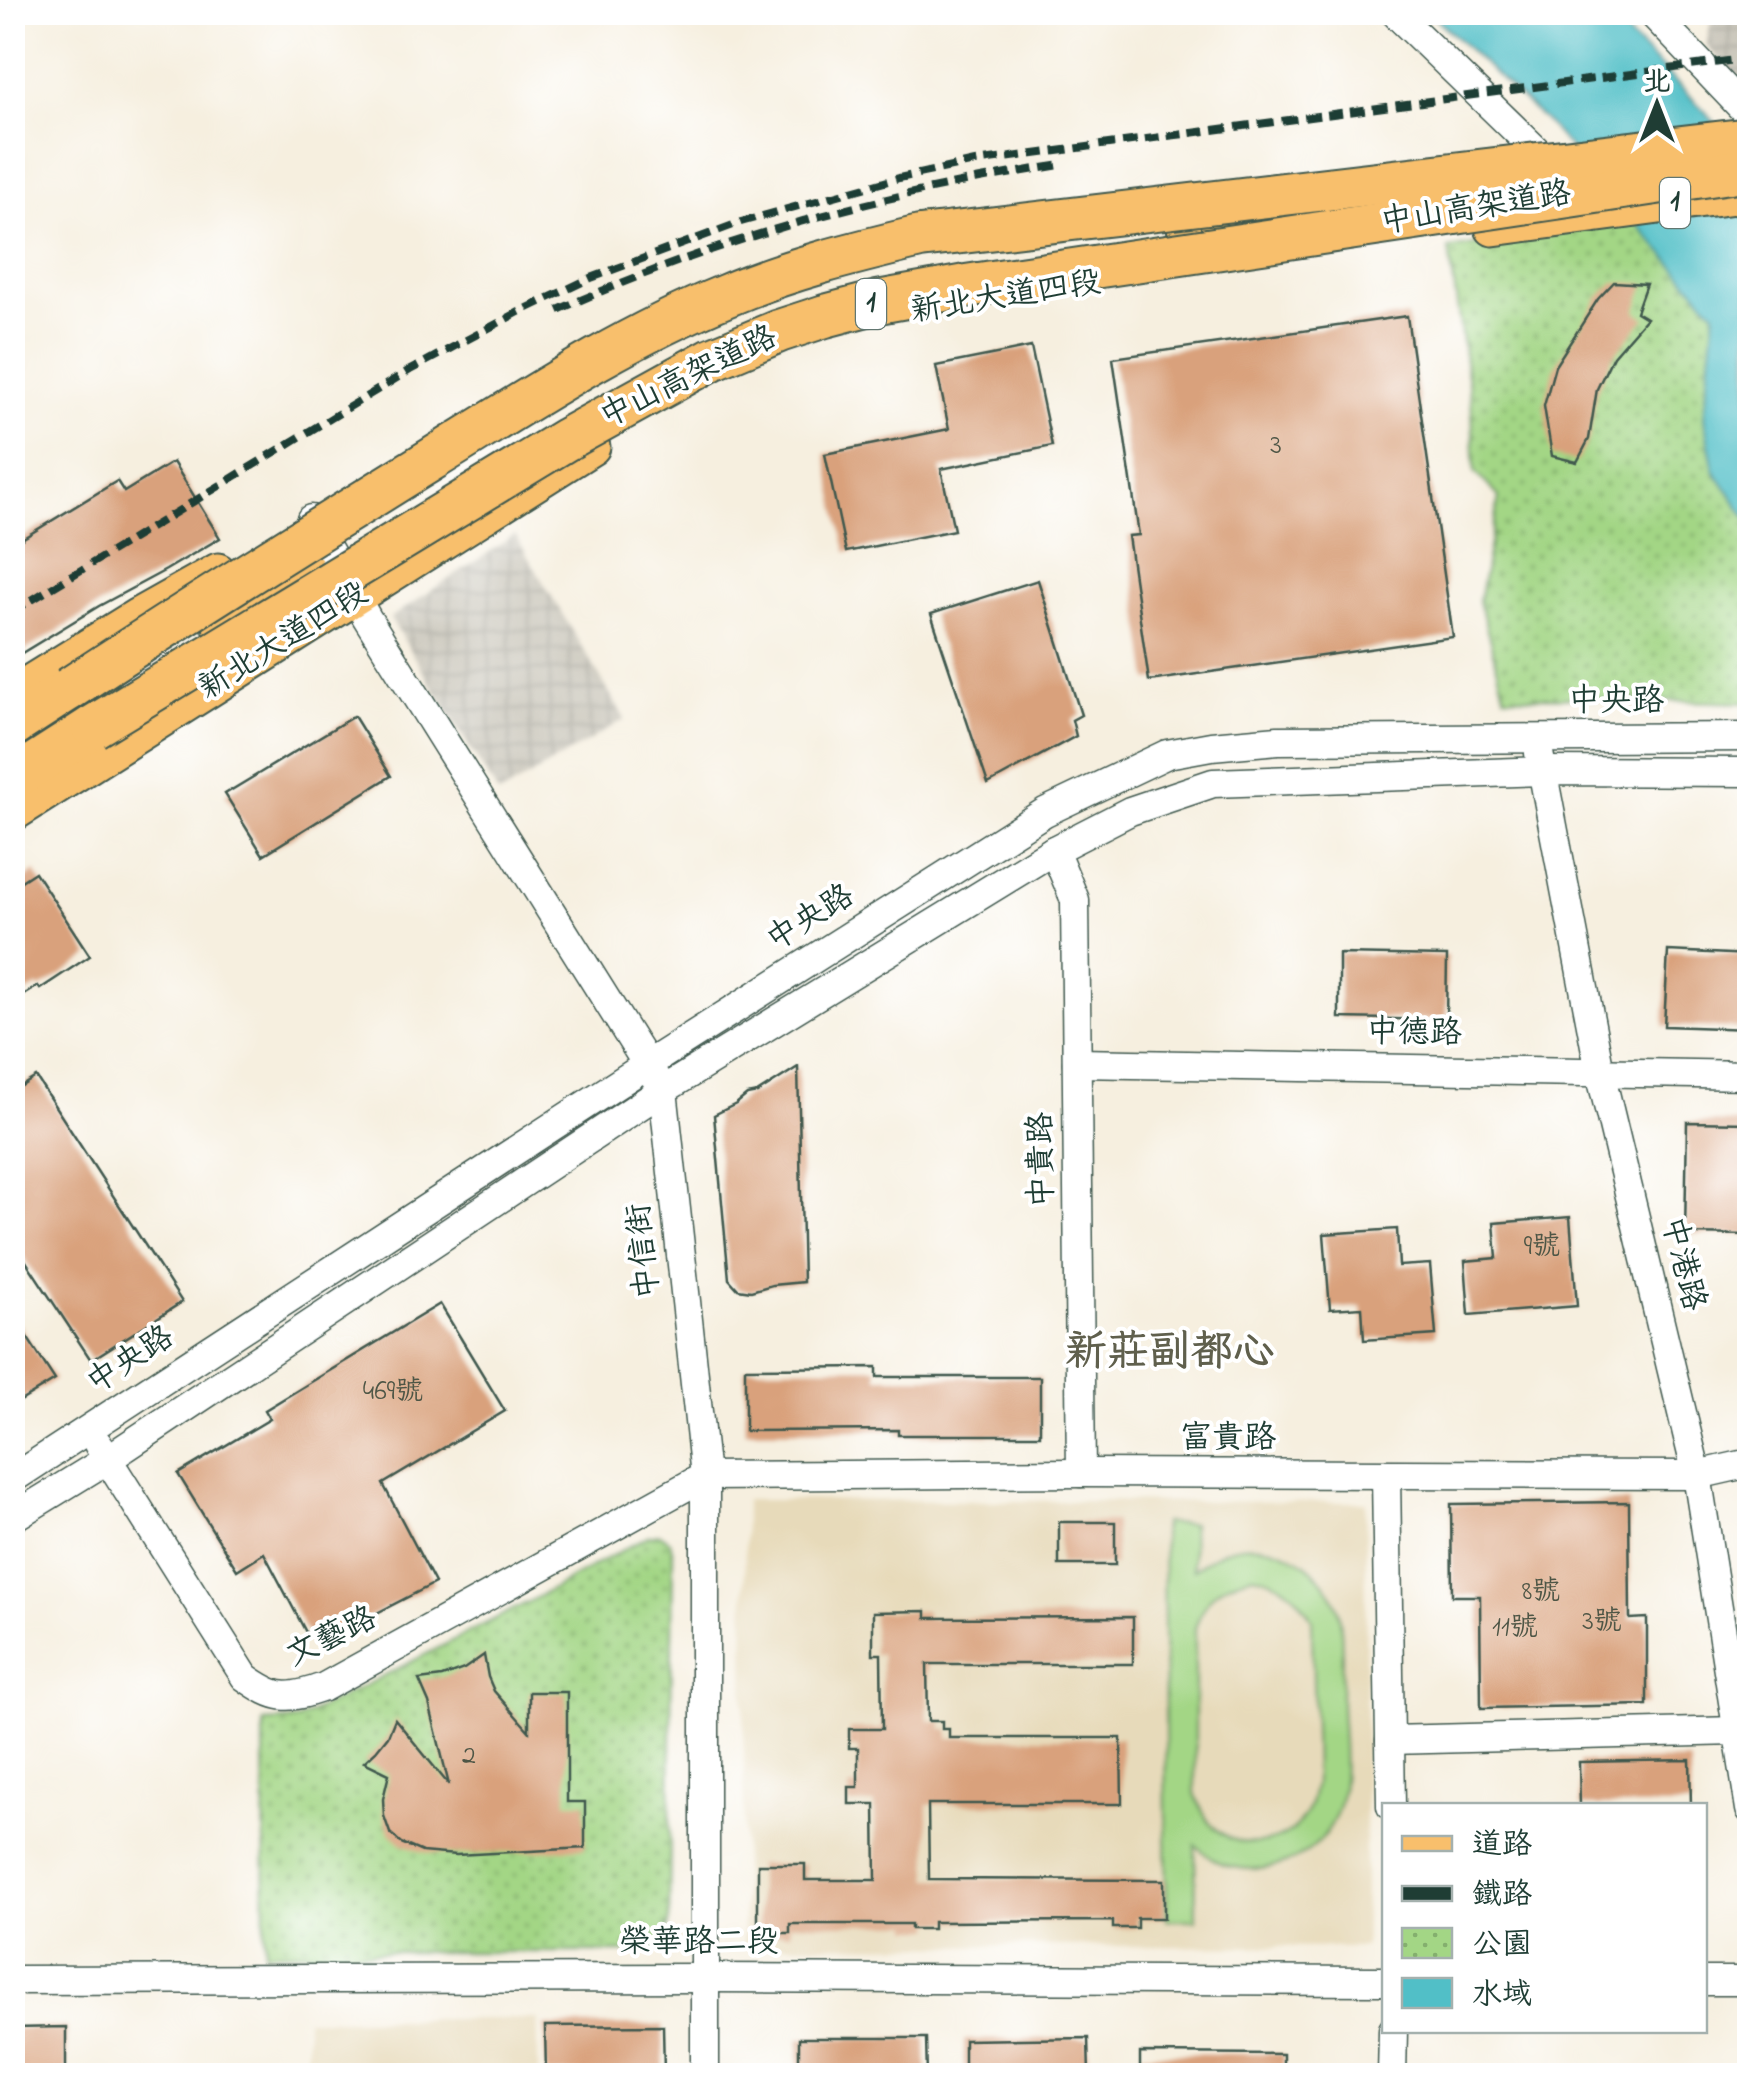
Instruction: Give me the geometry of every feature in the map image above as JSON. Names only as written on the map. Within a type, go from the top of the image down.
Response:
[{"type":"highway","name":"中山高架道路","points":[[12,726],[204,600],[561,380],[644,334],[725,296],[814,264],[920,237],[1750,139]]},
{"type":"highway","points":[[93,728],[303,570],[626,376],[741,317],[825,288],[894,271],[1005,253],[1507,192],[1548,158]]},
{"type":"highway","name":"中山高架道路","points":[[12,779],[565,440],[712,359],[779,331],[878,302],[966,286],[1750,168]]},
{"type":"main road","name":"新北大道四段","points":[[12,747],[65,713],[382,480],[644,319],[749,271],[860,238],[928,225],[1548,158],[1750,117]]},
{"type":"main road","name":"新北大道四段","points":[[1548,158],[1749,156]]},
{"type":"main road","name":"新北大道四段","points":[[1597,213],[1636,192],[1749,156]]},
{"type":"main road","name":"新北大道四段","points":[[12,814],[569,462],[704,381],[761,356],[850,326],[925,309],[1750,194]]},
{"type":"main road","points":[[520,397],[520,420],[530,446],[547,460],[569,462]]},
{"type":"main road","name":"新北大道四段","points":[[12,694],[136,617],[315,527]]},
{"type":"street","points":[[1394,12],[1548,158],[1597,213]]},
{"type":"street","points":[[1651,12],[1750,117]]},
{"type":"street","name":"中信街","points":[[315,527],[355,598],[663,1090],[705,1476],[705,2076]]},
{"type":"street","name":"中港路","points":[[1536,737],[1600,1072],[1698,1476],[1750,1809]]},
{"type":"street","name":"中央路","points":[[12,1479],[648,1064],[1044,812],[1167,754],[1278,740],[1750,737]]},
{"type":"street","name":"中央路","points":[[12,1518],[108,1460],[663,1090],[1054,850],[1130,810],[1213,783],[1543,771],[1750,772]]},
{"type":"street","name":"中貴路","points":[[1054,850],[1075,900],[1081,1473]]},
{"type":"street","name":"中德路","points":[[1077,1062],[1750,1075]]},
{"type":"street","name":"文藝路","points":[[90,1430],[245,1678],[266,1692],[294,1697],[324,1686],[705,1476]]},
{"type":"street","name":"富貴路","points":[[705,1476],[1698,1476],[1750,1464]]},
{"type":"street","points":[[1386,1476],[1391,1803]]},
{"type":"street","points":[[1390,1740],[1737,1731]]},
{"type":"street","points":[[1707,1981],[1750,1979]]},
{"type":"street","name":"榮華路二段","points":[[12,1980],[1382,1981]]},
{"type":"street","points":[[1392,2076],[1393,2033]]},
{"type":"shaded area","points":[[1713,13],[1749,13],[1749,94],[1706,45]]},
{"type":"shaded area","points":[[515,535],[625,719],[499,795],[390,618]]},
{"type":"shaded area","points":[[745,1500],[1366,1502],[1365,1947],[743,1945]]},
{"type":"shaded area","points":[[306,2019],[538,2019],[538,2075],[306,2075]]},
{"type":"green space","points":[[1749,202],[1749,703],[1505,696],[1479,601],[1499,497],[1475,472],[1472,411],[1449,249]]},
{"type":"green space","points":[[1163,1523],[1192,1524],[1193,1570],[1225,1550],[1262,1546],[1298,1560],[1326,1585],[1340,1620],[1344,1762],[1335,1817],[1315,1845],[1286,1862],[1254,1869],[1220,1863],[1195,1845],[1196,1920],[1167,1920]],"holes":[[[1254,1575],[1289,1590],[1312,1620],[1315,1783],[1307,1812],[1292,1830],[1271,1841],[1248,1843],[1215,1828],[1195,1793],[1195,1628],[1216,1592]]]},
{"type":"green space","points":[[660,1534],[670,1541],[673,1554],[669,1924],[661,1941],[644,1952],[265,1952],[264,1722],[297,1720],[648,1536]]},
{"type":"water","points":[[1430,13],[1606,13],[1705,111],[1749,164],[1749,519],[1714,470],[1704,418],[1715,312],[1550,126]]},
{"type":"building","points":[[1614,282],[1646,284],[1636,312],[1646,318],[1613,356],[1597,389],[1589,439],[1577,462],[1552,456],[1544,406],[1555,366],[1598,299]]},
{"type":"building","points":[[1407,316],[1453,637],[1149,681],[1128,536],[1139,535],[1113,358]]},
{"type":"building","points":[[1031,347],[1052,446],[941,469],[954,530],[846,552],[825,454],[949,429],[936,366]]},
{"type":"building","points":[[173,462],[220,538],[12,659],[12,545],[117,481],[124,492]]},
{"type":"building","points":[[1038,580],[1081,715],[1072,720],[1076,736],[988,784],[931,614]]},
{"type":"building","points":[[354,716],[391,776],[263,855],[225,794]]},
{"type":"building","points":[[35,872],[90,956],[40,989],[38,986],[12,1002],[12,887]]},
{"type":"building","points":[[1668,951],[1750,955],[1750,1029],[1664,1026]]},
{"type":"building","points":[[1339,954],[1447,956],[1446,1020],[1339,1018]]},
{"type":"building","points":[[798,1067],[803,1282],[751,1291],[738,1289],[729,1279],[714,1115]]},
{"type":"building","points":[[36,1077],[182,1302],[91,1360],[12,1240],[12,1092]]},
{"type":"building","points":[[1687,1122],[1750,1123],[1750,1235],[1685,1234]]},
{"type":"building","points":[[1570,1217],[1577,1306],[1469,1315],[1465,1261],[1497,1258],[1494,1223]]},
{"type":"building","points":[[1397,1229],[1399,1266],[1430,1264],[1436,1335],[1364,1340],[1362,1307],[1330,1309],[1324,1234]]},
{"type":"building","points":[[440,1304],[505,1411],[383,1484],[435,1583],[336,1634],[331,1624],[308,1636],[264,1553],[237,1570],[178,1474],[270,1419],[265,1410]]},
{"type":"building","points":[[12,1314],[55,1380],[12,1406]]},
{"type":"building","points":[[877,1367],[877,1377],[1040,1377],[1040,1435],[898,1435],[898,1430],[745,1431],[745,1368]]},
{"type":"building","points":[[1629,1502],[1630,1619],[1647,1618],[1647,1705],[1481,1708],[1480,1596],[1452,1596],[1451,1504]]},
{"type":"building","points":[[1059,1522],[1115,1522],[1115,1565],[1059,1565]]},
{"type":"building","points":[[926,1611],[926,1618],[1133,1617],[1133,1664],[927,1664],[928,1721],[942,1721],[942,1729],[949,1729],[949,1738],[1121,1738],[1122,1804],[928,1804],[929,1879],[1164,1880],[1164,1918],[1137,1918],[1137,1928],[1113,1928],[1113,1921],[933,1922],[933,1929],[911,1929],[911,1924],[790,1924],[790,1933],[758,1933],[758,1864],[805,1864],[805,1880],[876,1880],[875,1804],[849,1804],[849,1787],[858,1787],[858,1748],[849,1748],[849,1729],[882,1729],[881,1654],[873,1654],[873,1612]]},
{"type":"building","points":[[484,1655],[494,1691],[529,1731],[529,1692],[567,1692],[567,1802],[585,1802],[585,1848],[456,1855],[422,1852],[390,1833],[383,1799],[389,1774],[364,1762],[388,1736],[395,1719],[449,1785],[429,1703],[419,1680],[464,1669]]},
{"type":"building","points":[[1690,1760],[1691,1803],[1580,1803],[1579,1762]]},
{"type":"building","points":[[663,2025],[664,2073],[546,2074],[545,2026]]},
{"type":"building","points":[[66,2027],[66,2076],[12,2076],[12,2028]]},
{"type":"building","points":[[799,2038],[926,2038],[927,2076],[799,2076]]},
{"type":"building","points":[[1088,2038],[1089,2076],[964,2076],[964,2040]]},
{"type":"building","points":[[1140,2053],[1283,2054],[1283,2076],[1140,2076]]},
{"type":"railway","points":[[12,612],[410,370],[591,278],[741,222],[899,178],[975,162],[1750,58]]},
{"type":"railway","points":[[558,310],[680,261],[805,221],[932,189],[1061,165]]},
{"type":"district","name":"新莊副都心","points":[[1170,1353]]}]
